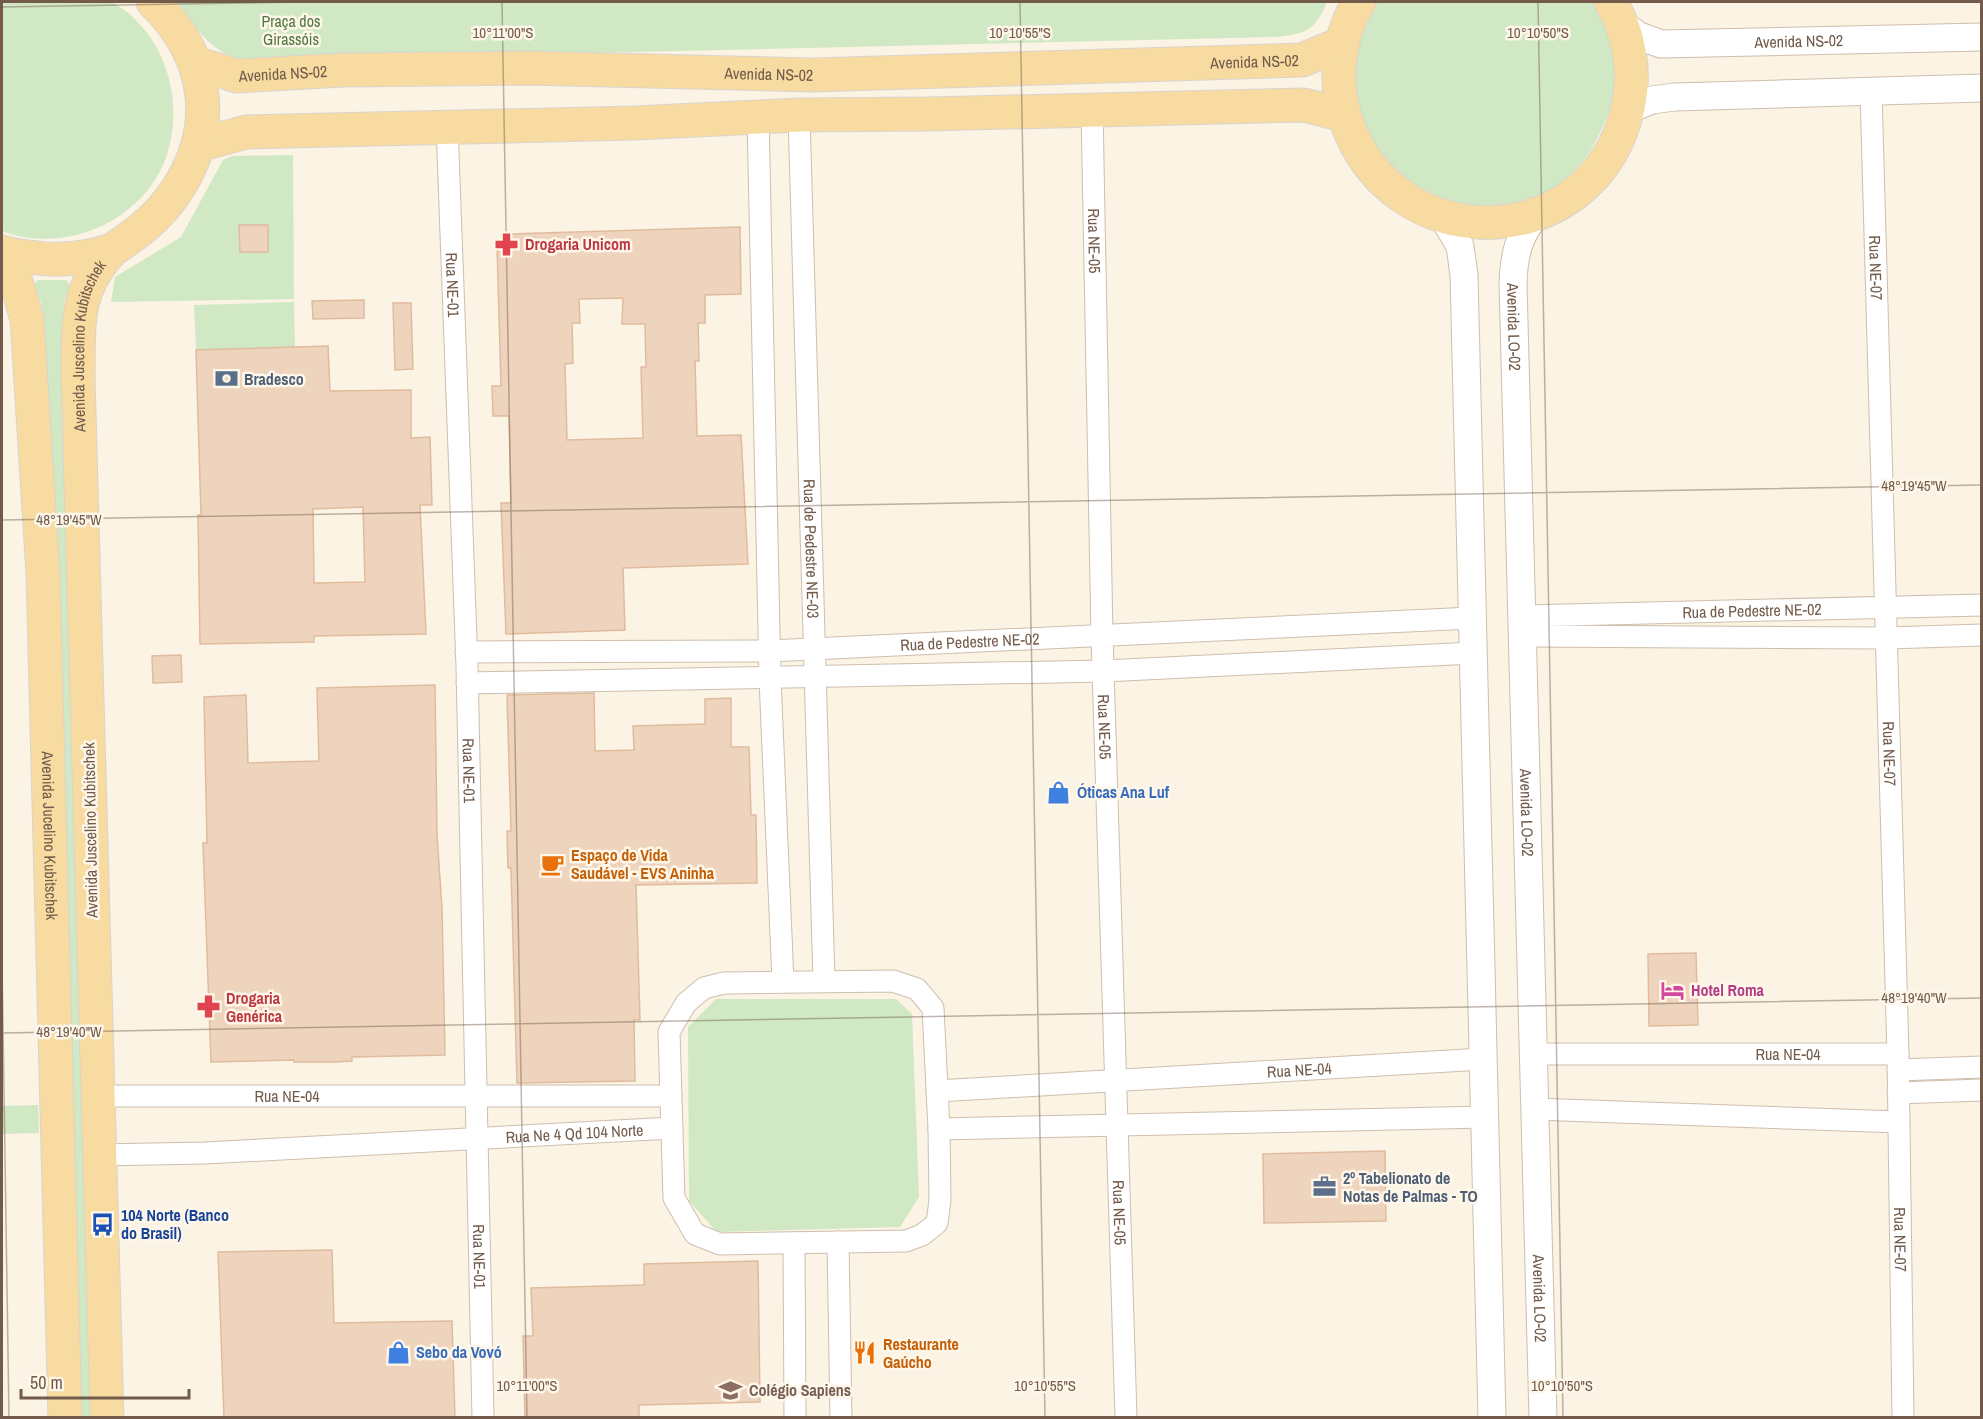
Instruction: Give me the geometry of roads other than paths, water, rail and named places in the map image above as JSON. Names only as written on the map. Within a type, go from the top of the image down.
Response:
[{"type":"main road","points":[[5,253],[58,260],[111,251],[139,231],[164,208],[185,177],[199,145],[202,97],[195,63],[184,38],[153,2]]},
{"type":"main road","name":"Avenida NS-02","points":[[1359,2],[1343,43],[1339,80],[1344,115],[1358,148],[1381,179],[1408,201],[1443,217],[1491,223],[1538,213],[1567,199],[1596,173],[1612,149],[1627,110],[1632,75],[1628,44],[1616,13]]},
{"type":"main road","name":"Avenida NS-02","points":[[195,63],[237,76],[343,70],[526,68],[813,75],[1302,60],[1343,43]]},
{"type":"main road","points":[[199,145],[246,132],[447,125],[634,123],[758,116],[1304,105],[1344,115]]},
{"type":"main road","name":"Avenida Juscelino Kubitschek","points":[[107,1418],[104,1224],[98,1155],[78,377],[80,316],[86,286],[99,263],[111,251]]},
{"type":"main road","name":"Avenida Jucelino Kubitschek","points":[[5,253],[27,319],[43,573],[65,1418]]},
{"type":"street","name":"Avenida NS-02","points":[[1616,13],[1650,42],[1669,45],[1982,37]]},
{"type":"street","points":[[1627,110],[1660,98],[1982,88]]},
{"type":"street","name":"Rua NE-07","points":[[1871,91],[1888,607],[1903,1418]]},
{"type":"street","name":"Rua NE-05","points":[[1092,109],[1102,636],[1126,1418]]},
{"type":"street","name":"Rua de Pedestre NE-03","points":[[800,115],[824,981]]},
{"type":"street","points":[[758,116],[769,651],[783,981]]},
{"type":"street","name":"Rua NE-01","points":[[447,125],[467,683],[483,1418]]},
{"type":"street","name":"Avenida LO-02","points":[[1538,213],[1524,230],[1518,243],[1513,284],[1543,1418]]},
{"type":"street","points":[[1443,217],[1459,242],[1463,265],[1492,1418]]},
{"type":"street","name":"Rua de Pedestre NE-02","points":[[1523,626],[1888,607],[1982,605]]},
{"type":"street","name":"Rua de Pedestre NE-02","points":[[466,652],[769,651],[1472,618]]},
{"type":"street","name":"Rua de Pedestre NE-02","points":[[1523,626],[1888,638],[1982,634]]},
{"type":"street","name":"Rua de Pedestre NE-02","points":[[467,683],[816,679],[1104,671],[1473,653]]},
{"type":"street","points":[[824,981],[893,981],[917,990],[933,1008],[939,1129],[940,1200],[937,1223],[922,1235],[906,1241],[720,1244],[695,1234],[674,1198],[669,1032],[686,1003],[704,988],[724,982],[824,981]]},
{"type":"street","name":"Rua NE-04","points":[[1534,1054],[1898,1062],[1982,1067]]},
{"type":"street","name":"Rua NE-04","points":[[1116,1081],[1483,1059]]},
{"type":"street","points":[[937,1091],[1116,1081]]},
{"type":"street","points":[[1898,1093],[1982,1090]]},
{"type":"street","name":"Rua NE-04","points":[[98,1096],[476,1097]]},
{"type":"street","name":"Rua Ne 4 Qd 104 Norte","points":[[476,1097],[671,1096]]},
{"type":"street","points":[[1536,1109],[1899,1122]]},
{"type":"street","points":[[939,1129],[1118,1123],[1485,1117]]},
{"type":"street","name":"Rua Ne 4 Qd 104 Norte","points":[[476,1137],[672,1128]]},
{"type":"street","points":[[98,1155],[206,1153],[476,1137]]},
{"type":"street","points":[[838,1242],[841,1418]]},
{"type":"street","points":[[794,1243],[795,1418]]},
{"type":"place","name":"Drogaria Unicom","points":[[507,244]]},
{"type":"place","name":"Bradesco","points":[[226,379]]},
{"type":"place","name":"Óticas Ana Luf","points":[[1059,792]]},
{"type":"place","name":"Espaço de Vida Saudável - EVS Aninha","points":[[553,864]]},
{"type":"place","name":"Hotel Roma","points":[[1673,990]]},
{"type":"place","name":"Drogaria Genérica","points":[[208,1007]]},
{"type":"place","name":"2º Tabelionato de Notas de Palmas - TO","points":[[1325,1187]]},
{"type":"place","name":"104 Norte (Banco do Brasil)","points":[[103,1224]]},
{"type":"place","name":"Sebo da Vovó","points":[[398,1352]]},
{"type":"place","name":"Restaurante Gaúcho","points":[[865,1353]]},
{"type":"place","name":"Colégio Sapiens","points":[[731,1390]]},
{"type":"park label","name":"Praça dos Girassóis","points":[[291,30]]}]
